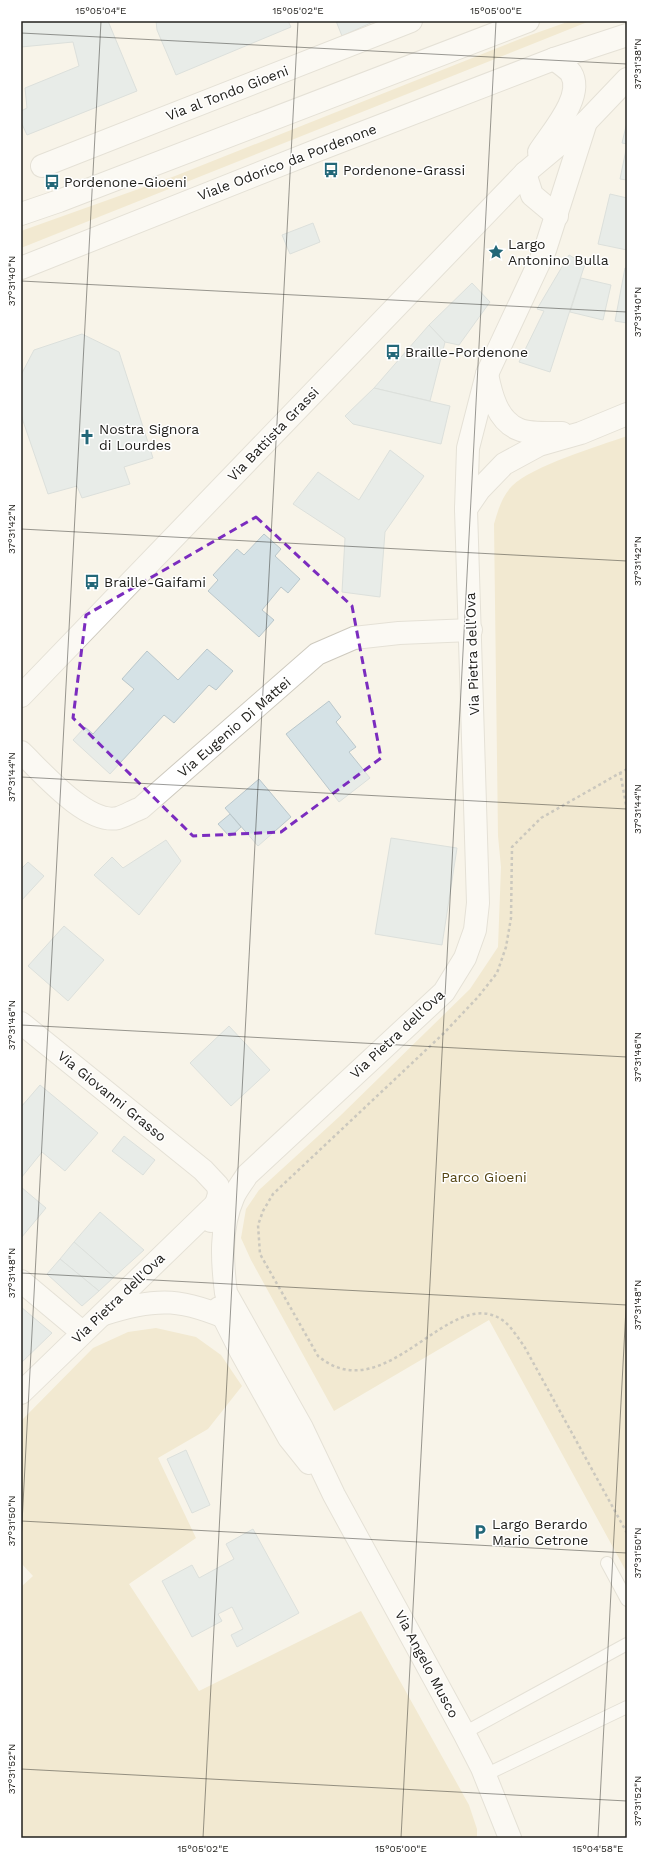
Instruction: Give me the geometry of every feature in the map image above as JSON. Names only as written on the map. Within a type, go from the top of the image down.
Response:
[{"type":"main road","name":"Via al Tondo Gioeni","points":[[42,166],[411,21]]},
{"type":"main road","points":[[21,214],[59,201],[528,21]]},
{"type":"main road","name":"Viale Odorico da Pordenone","points":[[21,268],[322,148],[554,59],[627,35]]},
{"type":"main road","points":[[525,173],[569,107],[574,95],[574,80],[570,72],[554,59]]},
{"type":"main road","name":"Via Pietra dell'Ova","points":[[247,1175],[444,992],[465,958],[475,930],[478,903],[471,630],[466,509],[468,448],[487,374],[545,250],[586,122],[627,79]]},
{"type":"main road","points":[[525,173],[586,122]]},
{"type":"main road","points":[[525,173],[532,195],[557,216]]},
{"type":"main road","name":"Via Battista Grassi","points":[[21,696],[525,173]]},
{"type":"main road","points":[[487,374],[491,394],[503,419],[518,430],[581,433]]},
{"type":"main road","points":[[466,509],[479,490],[504,464],[539,445],[581,433],[627,414]]},
{"type":"main road","name":"Via Eugenio Di Mattei","points":[[21,752],[74,802],[92,815],[117,818],[141,808],[317,654],[354,638],[399,633],[471,630]]},
{"type":"main road","name":"Via Giovanni Grasso","points":[[21,1023],[203,1170]]},
{"type":"main road","points":[[203,1170],[224,1180],[234,1181],[247,1175]]},
{"type":"main road","points":[[203,1170],[218,1186],[219,1194],[210,1235],[208,1268],[209,1279],[223,1316],[241,1352],[289,1438],[334,1495]]},
{"type":"main road","points":[[247,1175],[233,1198],[226,1219],[223,1242],[223,1269],[226,1293],[302,1428],[334,1495]]},
{"type":"main road","name":"Via Pietra dell'Ova","points":[[21,1393],[82,1332],[216,1204]]},
{"type":"main road","points":[[21,1282],[82,1332]]},
{"type":"main road","points":[[100,1316],[142,1304],[168,1301],[188,1305],[223,1316],[245,1326]]},
{"type":"main road","name":"Via Angelo Musco","points":[[334,1495],[464,1732],[485,1775],[502,1828],[510,1838]]},
{"type":"lane","points":[[607,1563],[627,1600]]},
{"type":"lane","points":[[464,1732],[627,1644]]},
{"type":"lane","points":[[485,1775],[627,1707]]},
{"type":"path","points":[[627,769],[541,818],[512,847],[511,918],[506,947],[497,973],[478,997],[444,1033],[273,1194],[263,1211],[258,1225],[260,1254],[318,1356],[341,1370],[359,1371],[388,1362],[461,1316],[480,1313],[504,1322],[524,1346],[627,1533]]},
{"type":"path","points":[[620,772],[627,810]]},
{"type":"highlighted area","points":[[256,517],[352,606],[381,758],[281,832],[193,836],[73,718],[86,615]]},
{"type":"green space","points":[[570,21],[590,21],[21,248],[21,231],[175,176],[525,37]]},
{"type":"green space","name":"Parco Gioeni","points":[[627,436],[627,1573],[489,1320],[334,1411],[251,1260],[241,1238],[246,1209],[259,1190],[340,1116],[470,989],[498,947],[501,867],[498,836],[494,524],[503,499],[512,486],[534,471],[566,457]]},
{"type":"green space","points":[[156,1328],[196,1337],[221,1355],[242,1386],[208,1429],[158,1458],[196,1538],[129,1584],[199,1691],[361,1611],[469,1805],[477,1829],[477,1838],[21,1838],[21,1587],[33,1576],[21,1563],[21,1421],[93,1348],[128,1332]]},
{"type":"building","points":[[21,21],[108,21],[137,91],[27,135],[21,122],[21,111],[27,108],[25,88],[79,66],[73,42],[21,47]]},
{"type":"building","points":[[156,21],[288,21],[291,27],[176,75],[157,30]]},
{"type":"building","points":[[336,21],[375,21],[342,36]]},
{"type":"building","points":[[627,122],[627,144],[622,143]]},
{"type":"building","points":[[627,145],[627,180],[620,179]]},
{"type":"building","points":[[610,194],[627,198],[627,250],[598,244]]},
{"type":"building","points":[[313,223],[320,242],[290,254],[282,235]]},
{"type":"building","points":[[569,255],[585,264],[550,372],[519,362],[544,311],[537,309]]},
{"type":"building","points":[[625,268],[627,268],[627,323],[615,321]]},
{"type":"building","points":[[581,278],[611,285],[603,320],[570,312]]},
{"type":"building","points":[[472,283],[490,302],[459,345],[445,342],[429,325]]},
{"type":"building","points":[[429,325],[445,342],[430,401],[374,388]]},
{"type":"building","name":"Nostra Signora di Lourdes","points":[[82,334],[119,352],[153,458],[124,467],[130,484],[82,498],[77,486],[48,494],[21,415],[21,375],[34,350]]},
{"type":"building","points":[[374,388],[450,406],[441,444],[353,424],[345,416]]},
{"type":"building","points":[[390,450],[424,476],[385,532],[380,597],[342,592],[345,538],[293,504],[318,472],[359,500]]},
{"type":"building","points":[[264,534],[281,549],[275,556],[300,579],[288,593],[281,587],[262,610],[274,620],[259,637],[208,591],[218,580],[213,575],[237,549],[244,555]]},
{"type":"building","points":[[207,649],[233,671],[216,690],[209,685],[174,723],[164,715],[110,774],[73,740],[85,727],[93,734],[134,689],[122,679],[147,651],[178,680]]},
{"type":"building","points":[[329,701],[341,717],[336,722],[356,747],[349,752],[370,778],[339,802],[286,734]]},
{"type":"building","points":[[259,779],[291,817],[258,846],[225,808]]},
{"type":"building","points":[[230,814],[241,827],[230,837],[218,824]]},
{"type":"building","points":[[391,838],[457,848],[442,945],[375,934]]},
{"type":"building","points":[[166,840],[181,861],[139,915],[94,875],[112,857],[123,868]]},
{"type":"building","points":[[28,862],[44,876],[21,901],[21,869]]},
{"type":"building","points":[[64,926],[104,960],[68,1001],[28,966]]},
{"type":"building","points":[[229,1026],[270,1070],[231,1106],[190,1063]]},
{"type":"building","points":[[40,1085],[98,1133],[65,1171],[42,1152],[21,1178],[21,1107]]},
{"type":"building","points":[[124,1136],[155,1160],[143,1175],[112,1151]]},
{"type":"building","points":[[21,1187],[46,1208],[21,1238]]},
{"type":"building","points":[[100,1212],[144,1250],[114,1277],[74,1242]]},
{"type":"building","points":[[74,1242],[114,1277],[99,1291],[60,1259]]},
{"type":"building","points":[[60,1259],[99,1291],[82,1306],[47,1274]]},
{"type":"building","points":[[21,1307],[52,1333],[21,1363]]},
{"type":"building","points":[[186,1450],[210,1505],[192,1513],[167,1459]]},
{"type":"building","points":[[253,1529],[299,1613],[237,1647],[231,1635],[243,1629],[232,1607],[218,1614],[222,1621],[192,1637],[162,1581],[192,1565],[199,1578],[234,1559],[226,1544]]},
{"type":"place","name":"Pordenone-Grassi","points":[[331,170]]},
{"type":"place","name":"Pordenone-Gioeni","points":[[52,182]]},
{"type":"place","name":"Largo Antonino Bulla","points":[[496,252]]},
{"type":"place","name":"Braille-Pordenone","points":[[393,352]]},
{"type":"place","name":"Nostra Signora di Lourdes","points":[[87,437]]},
{"type":"place","name":"Braille-Gaifami","points":[[92,582]]},
{"type":"place","name":"Largo Berardo Mario Cetrone","points":[[480,1532]]}]
